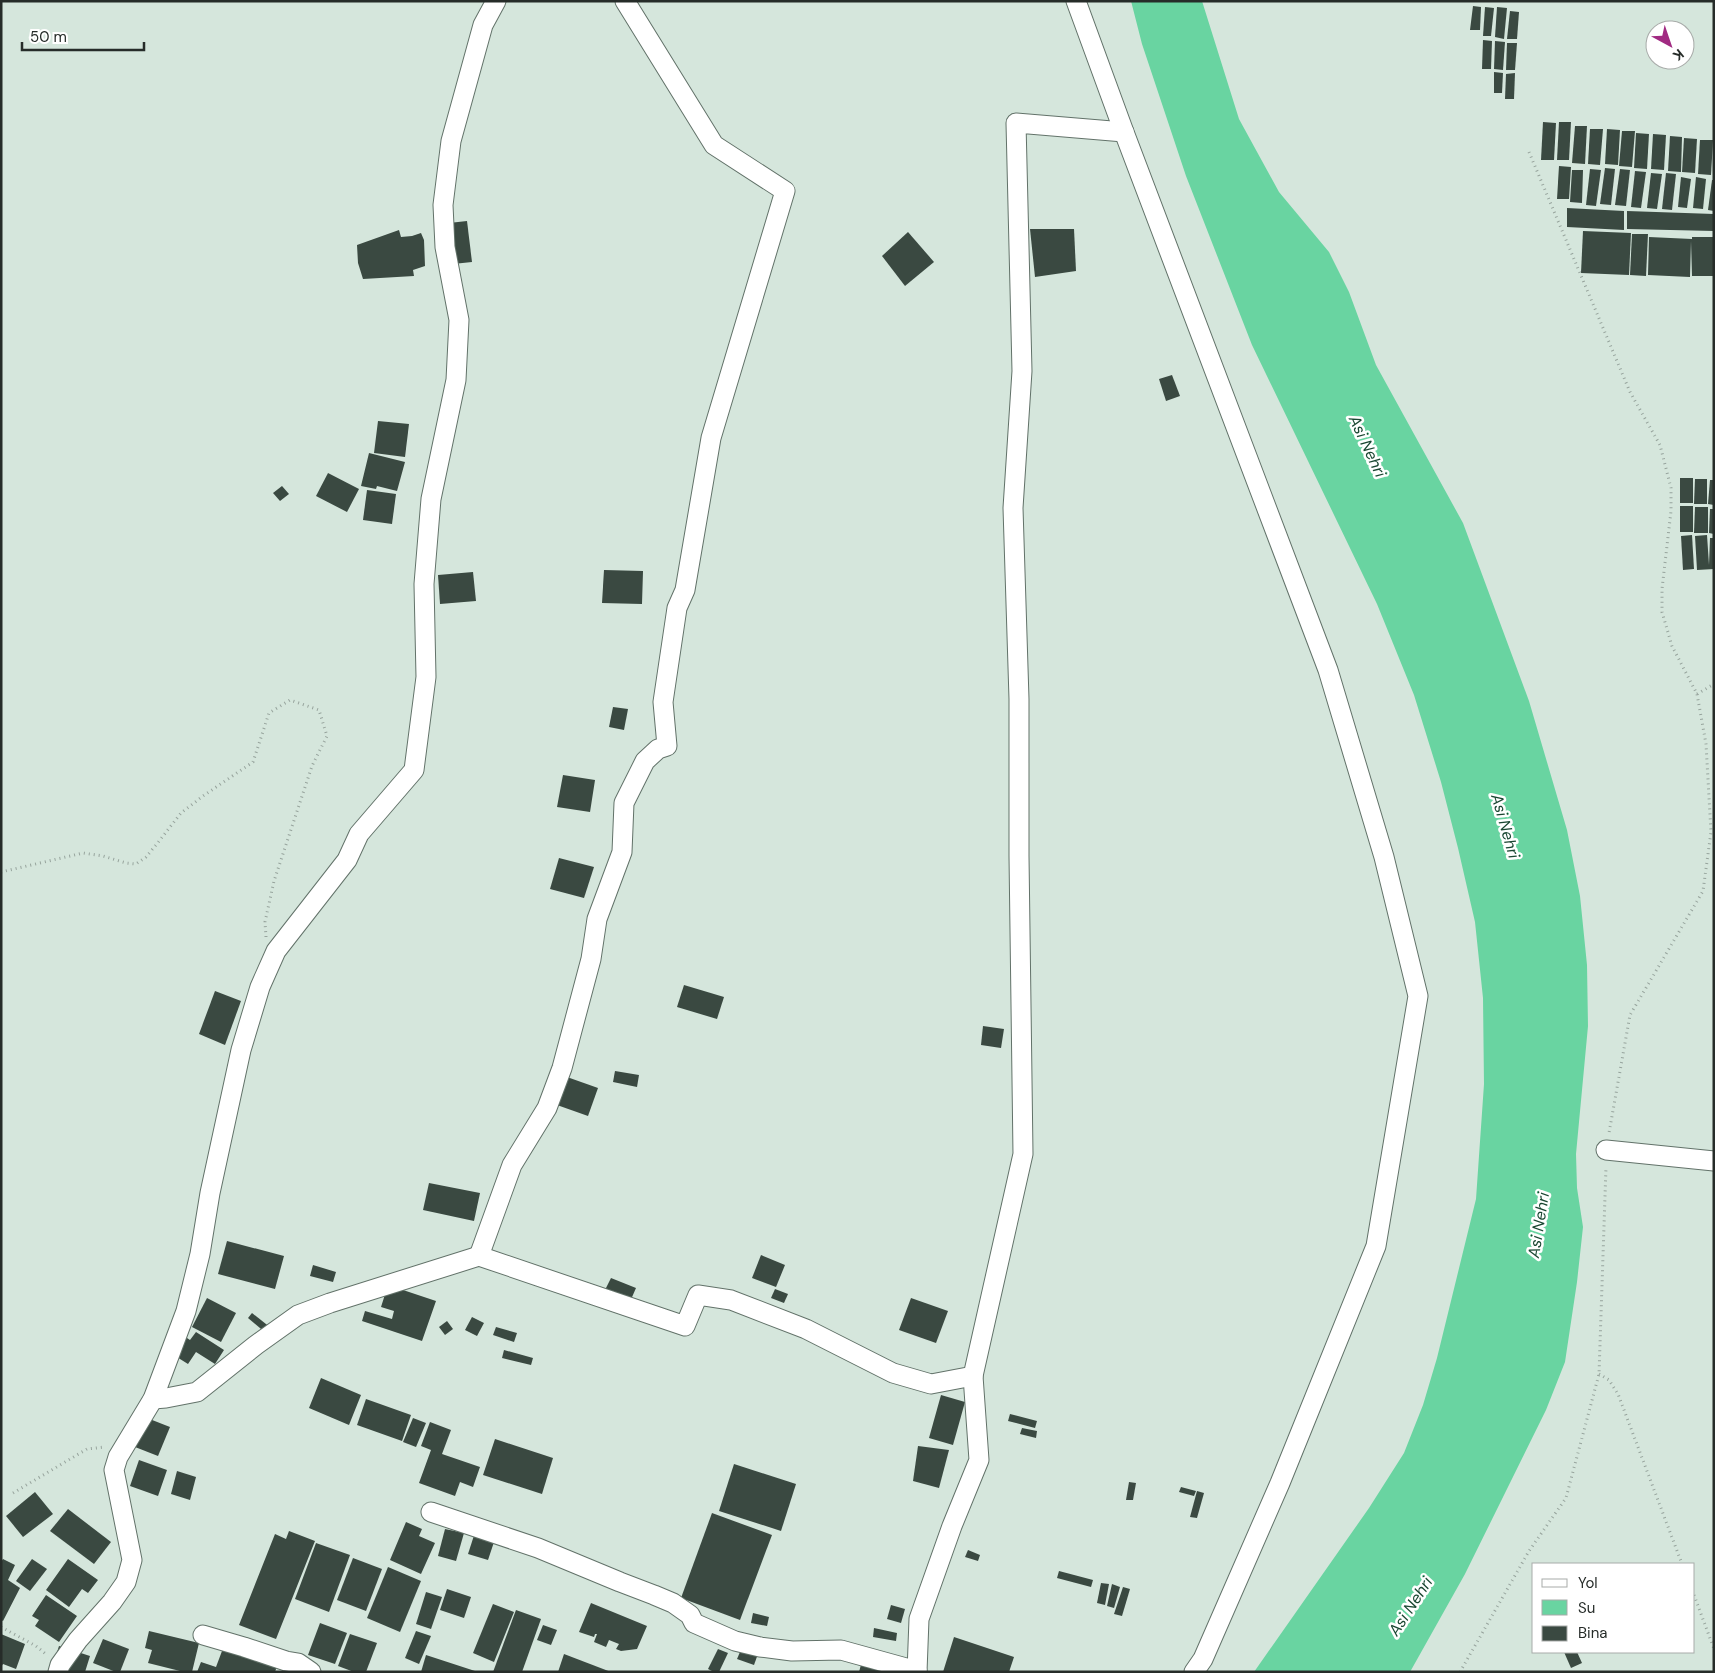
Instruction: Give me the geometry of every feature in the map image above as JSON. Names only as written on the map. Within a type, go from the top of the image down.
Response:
[{"type":"street","points":[[59,1668],[92,1623],[112,1602],[126,1582],[132,1560],[114,1470],[125,1444],[153,1398],[186,1311],[200,1254],[210,1192],[241,1050],[260,987],[276,951],[347,860],[359,834],[414,770],[426,677],[424,584],[431,500],[456,380],[460,320],[445,247],[443,205],[451,141],[482,25],[496,1]]},
{"type":"street","points":[[479,1256],[512,1166],[547,1108],[562,1068],[588,969],[597,920],[622,852],[624,803],[645,761],[658,749],[668,746],[663,702],[677,608],[686,590],[711,438],[785,192],[714,145],[625,1]]},
{"type":"street","points":[[1076,1],[1328,670],[1384,858],[1418,996],[1376,1246],[1280,1482],[1203,1659],[1194,1672]]},
{"type":"street","points":[[431,1512],[538,1548],[673,1603],[690,1615],[694,1623],[735,1641],[760,1647],[792,1651],[841,1650],[917,1672],[919,1619],[952,1526],[980,1460],[973,1376],[1023,1154],[1019,856],[1020,699],[1013,508],[1022,371],[1016,123],[1124,132]]},
{"type":"street","points":[[1606,1150],[1714,1161]]},
{"type":"street","points":[[153,1398],[166,1398],[197,1392],[256,1345],[298,1315],[479,1256],[685,1326],[698,1295],[731,1300],[806,1329],[893,1372],[931,1384],[973,1376]]},
{"type":"street","points":[[203,1635],[298,1663],[311,1672]]},
{"type":"path","points":[[1460,1672],[1529,1551],[1566,1498],[1599,1374],[1606,1150],[1630,1015],[1703,891],[1711,832],[1706,744],[1696,694],[1672,646],[1662,612],[1662,589],[1671,511],[1671,488],[1660,445],[1630,392],[1529,152]]},
{"type":"path","points":[[1696,694],[1714,684]]},
{"type":"path","points":[[1,872],[83,853],[136,864],[146,857],[181,813],[252,762],[269,713],[290,700],[319,710],[327,736],[312,766],[274,881],[265,922],[269,943],[276,951]]},
{"type":"path","points":[[1599,1374],[1609,1380],[1618,1394],[1682,1563]]},
{"type":"path","points":[[13,1493],[87,1449],[125,1444]]},
{"type":"path","points":[[1695,1598],[1714,1649]]},
{"type":"path","points":[[1,1627],[36,1646],[59,1668]]},
{"type":"water","name":"Asi Nehri","points":[[1131,1],[1202,1],[1239,119],[1279,192],[1329,252],[1349,292],[1376,365],[1463,523],[1529,701],[1567,830],[1580,896],[1587,965],[1588,1026],[1576,1154],[1577,1188],[1583,1227],[1565,1362],[1546,1410],[1465,1574],[1410,1672],[1254,1672],[1369,1508],[1404,1453],[1423,1405],[1437,1358],[1476,1199],[1484,1084],[1483,998],[1475,922],[1441,782],[1414,695],[1377,604],[1252,345],[1186,176],[1142,44]]},
{"type":"building","points":[[1473,6],[1481,7],[1480,30],[1470,30]]},
{"type":"building","points":[[1485,7],[1494,8],[1491,36],[1483,36]]},
{"type":"building","points":[[1497,7],[1507,8],[1504,39],[1495,37]]},
{"type":"building","points":[[1510,11],[1519,12],[1517,39],[1507,39]]},
{"type":"building","points":[[1483,40],[1492,41],[1491,69],[1482,69]]},
{"type":"building","points":[[1495,41],[1505,42],[1503,70],[1494,69]]},
{"type":"building","points":[[1507,43],[1517,43],[1515,70],[1506,70]]},
{"type":"building","points":[[1494,72],[1503,73],[1502,93],[1494,93]]},
{"type":"building","points":[[1515,73],[1514,99],[1505,99],[1506,74]]},
{"type":"building","points":[[1543,122],[1556,123],[1554,160],[1541,160]]},
{"type":"building","points":[[1559,122],[1571,122],[1569,160],[1557,160]]},
{"type":"building","points":[[1575,126],[1587,126],[1585,164],[1572,163]]},
{"type":"building","points":[[1590,129],[1603,129],[1600,165],[1588,164]]},
{"type":"building","points":[[1607,129],[1620,130],[1618,165],[1605,164]]},
{"type":"building","points":[[1622,131],[1635,131],[1632,167],[1619,166]]},
{"type":"building","points":[[1636,133],[1649,134],[1647,169],[1634,168]]},
{"type":"building","points":[[1653,134],[1666,135],[1664,170],[1651,169]]},
{"type":"building","points":[[1670,136],[1682,137],[1681,172],[1668,171]]},
{"type":"building","points":[[1684,138],[1697,139],[1695,173],[1682,172]]},
{"type":"building","points":[[1700,140],[1713,140],[1711,175],[1698,174]]},
{"type":"building","points":[[1559,166],[1571,167],[1569,199],[1557,199]]},
{"type":"building","points":[[1605,168],[1615,169],[1611,205],[1600,204]]},
{"type":"building","points":[[1590,169],[1601,170],[1596,206],[1586,205]]},
{"type":"building","points":[[1620,169],[1630,170],[1626,206],[1615,205]]},
{"type":"building","points":[[1572,170],[1583,170],[1582,203],[1570,202]]},
{"type":"building","points":[[1635,171],[1646,172],[1641,208],[1631,207]]},
{"type":"building","points":[[1651,173],[1662,174],[1657,209],[1647,208]]},
{"type":"building","points":[[1666,173],[1676,174],[1672,210],[1662,209]]},
{"type":"building","points":[[1681,177],[1691,179],[1687,208],[1678,207]]},
{"type":"building","points":[[1696,177],[1706,179],[1703,209],[1693,208]]},
{"type":"building","points":[[1712,180],[1714,180],[1714,211],[1708,210]]},
{"type":"building","points":[[1567,208],[1624,211],[1624,230],[1567,227]]},
{"type":"building","points":[[1627,211],[1714,214],[1714,231],[1627,229]]},
{"type":"building","points":[[467,221],[472,262],[453,264],[449,223]]},
{"type":"building","points":[[1030,229],[1074,229],[1076,271],[1035,277]]},
{"type":"building","points":[[399,230],[401,237],[421,233],[424,240],[425,266],[413,270],[414,276],[363,279],[358,263],[357,245]]},
{"type":"building","points":[[1583,231],[1631,233],[1629,275],[1581,273]]},
{"type":"building","points":[[908,232],[934,262],[905,286],[882,256]]},
{"type":"building","points":[[1632,234],[1648,234],[1646,276],[1630,275]]},
{"type":"building","points":[[1649,237],[1692,239],[1692,237],[1714,237],[1714,276],[1692,276],[1691,241],[1690,277],[1648,275]]},
{"type":"building","points":[[1172,375],[1180,396],[1166,401],[1159,379]]},
{"type":"building","points":[[378,421],[409,424],[405,457],[374,453]]},
{"type":"building","points":[[369,453],[405,462],[397,491],[377,486],[376,489],[361,486]]},
{"type":"building","points":[[328,473],[359,489],[347,512],[316,496]]},
{"type":"building","points":[[1680,478],[1693,478],[1693,503],[1680,503]]},
{"type":"building","points":[[1695,479],[1707,479],[1707,504],[1694,504]]},
{"type":"building","points":[[1710,480],[1714,480],[1714,505],[1708,504]]},
{"type":"building","points":[[282,486],[289,494],[280,501],[273,493]]},
{"type":"building","points":[[367,490],[396,494],[392,524],[363,520]]},
{"type":"building","points":[[1680,506],[1693,506],[1693,532],[1680,532]]},
{"type":"building","points":[[1695,507],[1708,507],[1708,533],[1694,533]]},
{"type":"building","points":[[1710,509],[1714,509],[1714,534],[1709,533]]},
{"type":"building","points":[[1692,535],[1694,569],[1683,570],[1681,536]]},
{"type":"building","points":[[1707,535],[1709,565],[1710,538],[1714,538],[1714,569],[1697,570],[1695,536]]},
{"type":"building","points":[[604,570],[643,571],[642,604],[602,603]]},
{"type":"building","points":[[473,572],[476,601],[440,604],[438,575]]},
{"type":"building","points":[[613,707],[628,709],[624,730],[609,727]]},
{"type":"building","points":[[563,775],[595,780],[590,812],[557,807]]},
{"type":"building","points":[[559,858],[594,867],[584,898],[550,889]]},
{"type":"building","points":[[684,985],[724,997],[717,1019],[677,1007]]},
{"type":"building","points":[[215,991],[241,1001],[225,1045],[199,1034]]},
{"type":"building","points":[[983,1026],[1004,1029],[1001,1048],[981,1045]]},
{"type":"building","points":[[615,1071],[639,1075],[637,1087],[613,1082]]},
{"type":"building","points":[[567,1077],[598,1088],[588,1116],[557,1105]]},
{"type":"building","points":[[429,1183],[480,1193],[474,1221],[423,1210]]},
{"type":"building","points":[[227,1241],[284,1256],[275,1289],[218,1274]]},
{"type":"building","points":[[761,1255],[785,1265],[776,1287],[752,1278]]},
{"type":"building","points":[[313,1265],[336,1272],[333,1282],[310,1276]]},
{"type":"building","points":[[611,1278],[636,1288],[629,1304],[604,1292]]},
{"type":"building","points":[[388,1285],[436,1301],[422,1341],[362,1321],[365,1311],[392,1319],[394,1311],[381,1307]]},
{"type":"building","points":[[775,1289],[788,1294],[784,1303],[771,1298]]},
{"type":"building","points":[[207,1298],[236,1313],[221,1342],[192,1327]]},
{"type":"building","points":[[911,1298],[948,1311],[936,1343],[899,1330]]},
{"type":"building","points":[[252,1313],[271,1328],[267,1334],[248,1318]]},
{"type":"building","points":[[472,1317],[484,1323],[477,1336],[465,1330]]},
{"type":"building","points":[[447,1321],[453,1329],[445,1335],[439,1327]]},
{"type":"building","points":[[496,1327],[517,1333],[514,1342],[493,1335]]},
{"type":"building","points":[[196,1332],[224,1350],[215,1364],[196,1352],[188,1364],[172,1354],[184,1336],[190,1340]]},
{"type":"building","points":[[504,1350],[533,1358],[531,1365],[502,1358]]},
{"type":"building","points":[[321,1378],[361,1395],[349,1425],[309,1408]]},
{"type":"building","points":[[941,1395],[965,1402],[953,1445],[929,1438]]},
{"type":"building","points":[[366,1399],[411,1415],[402,1441],[357,1425]]},
{"type":"building","points":[[1010,1414],[1037,1421],[1035,1428],[1008,1421]]},
{"type":"building","points":[[147,1418],[170,1427],[158,1456],[135,1447]]},
{"type":"building","points":[[413,1418],[426,1423],[416,1447],[403,1442]]},
{"type":"building","points":[[430,1422],[451,1430],[442,1454],[480,1467],[473,1487],[460,1482],[455,1496],[419,1483],[431,1450],[421,1446]]},
{"type":"building","points":[[1022,1428],[1037,1431],[1036,1438],[1020,1434]]},
{"type":"building","points":[[495,1439],[553,1458],[542,1494],[483,1475]]},
{"type":"building","points":[[918,1446],[949,1450],[939,1488],[913,1481]]},
{"type":"building","points":[[139,1460],[167,1470],[158,1496],[130,1486]]},
{"type":"building","points":[[734,1464],[796,1484],[781,1531],[719,1511]]},
{"type":"building","points":[[177,1471],[196,1477],[190,1500],[171,1494]]},
{"type":"building","points":[[1129,1482],[1136,1483],[1133,1500],[1126,1500]]},
{"type":"building","points":[[1181,1487],[1196,1491],[1194,1496],[1179,1492]]},
{"type":"building","points":[[1197,1491],[1204,1493],[1197,1518],[1190,1517]]},
{"type":"building","points":[[35,1492],[53,1514],[23,1537],[6,1516]]},
{"type":"building","points":[[68,1509],[111,1542],[94,1564],[50,1531]]},
{"type":"building","points":[[712,1513],[772,1535],[740,1620],[681,1598]]},
{"type":"building","points":[[479,1520],[499,1527],[488,1560],[468,1554]]},
{"type":"building","points":[[406,1522],[422,1529],[419,1536],[435,1543],[421,1574],[390,1560]]},
{"type":"building","points":[[445,1529],[464,1533],[456,1561],[438,1556]]},
{"type":"building","points":[[289,1531],[315,1541],[276,1639],[239,1625],[275,1534],[286,1539]]},
{"type":"building","points":[[316,1543],[350,1555],[329,1612],[295,1599]]},
{"type":"building","points":[[968,1550],[980,1555],[978,1561],[965,1557]]},
{"type":"building","points":[[353,1558],[382,1569],[366,1611],[337,1600]]},
{"type":"building","points":[[3,1559],[15,1565],[8,1580],[20,1588],[3,1621],[1,1620],[1,1562]]},
{"type":"building","points":[[32,1559],[47,1569],[30,1591],[16,1581]]},
{"type":"building","points":[[68,1559],[98,1580],[88,1593],[82,1589],[69,1607],[46,1590]]},
{"type":"building","points":[[388,1567],[421,1581],[400,1632],[367,1618]]},
{"type":"building","points":[[1059,1571],[1093,1580],[1091,1587],[1057,1578]]},
{"type":"building","points":[[1101,1583],[1109,1584],[1105,1605],[1097,1603]]},
{"type":"building","points":[[1112,1584],[1120,1587],[1114,1608],[1107,1606]]},
{"type":"building","points":[[1123,1587],[1130,1589],[1122,1616],[1114,1614]]},
{"type":"building","points":[[447,1589],[471,1597],[464,1618],[440,1610]]},
{"type":"building","points":[[426,1592],[442,1597],[431,1629],[416,1624]]},
{"type":"building","points":[[46,1595],[77,1616],[59,1642],[35,1626],[39,1620],[32,1616]]},
{"type":"building","points":[[591,1603],[647,1626],[637,1649],[621,1651],[616,1649],[619,1644],[609,1640],[606,1647],[594,1642],[597,1634],[594,1637],[579,1632]]},
{"type":"building","points":[[493,1604],[514,1612],[494,1662],[473,1653]]},
{"type":"building","points":[[891,1605],[905,1609],[901,1623],[887,1619]]},
{"type":"building","points":[[516,1610],[541,1619],[522,1672],[493,1672]]},
{"type":"building","points":[[753,1613],[769,1617],[767,1626],[751,1623]]},
{"type":"building","points":[[320,1623],[347,1633],[335,1664],[308,1655]]},
{"type":"building","points":[[543,1625],[557,1630],[551,1645],[537,1640]]},
{"type":"building","points":[[874,1628],[897,1633],[896,1641],[873,1637]]},
{"type":"building","points":[[149,1631],[199,1643],[192,1672],[184,1672],[148,1663],[152,1650],[145,1648]]},
{"type":"building","points":[[416,1631],[431,1636],[419,1664],[405,1658]]},
{"type":"building","points":[[1,1634],[25,1644],[16,1669],[3,1664],[1,1667]]},
{"type":"building","points":[[350,1634],[377,1643],[366,1672],[354,1672],[338,1666]]},
{"type":"building","points":[[954,1637],[1014,1657],[1009,1672],[943,1672]]},
{"type":"building","points":[[103,1639],[129,1649],[120,1672],[93,1663]]},
{"type":"building","points":[[743,1645],[759,1651],[754,1665],[737,1659]]},
{"type":"building","points":[[59,1646],[90,1656],[85,1672],[51,1672]]},
{"type":"building","points":[[718,1649],[728,1653],[719,1672],[714,1672],[708,1669]]},
{"type":"building","points":[[230,1650],[277,1666],[275,1672],[197,1672],[201,1662],[216,1667],[222,1651]]},
{"type":"building","points":[[1564,1653],[1577,1653],[1582,1663],[1571,1668]]},
{"type":"building","points":[[564,1654],[611,1672],[558,1672]]},
{"type":"building","points":[[426,1655],[475,1671],[475,1672],[421,1672]]},
{"type":"building","points":[[862,1661],[893,1672],[859,1672]]}]
